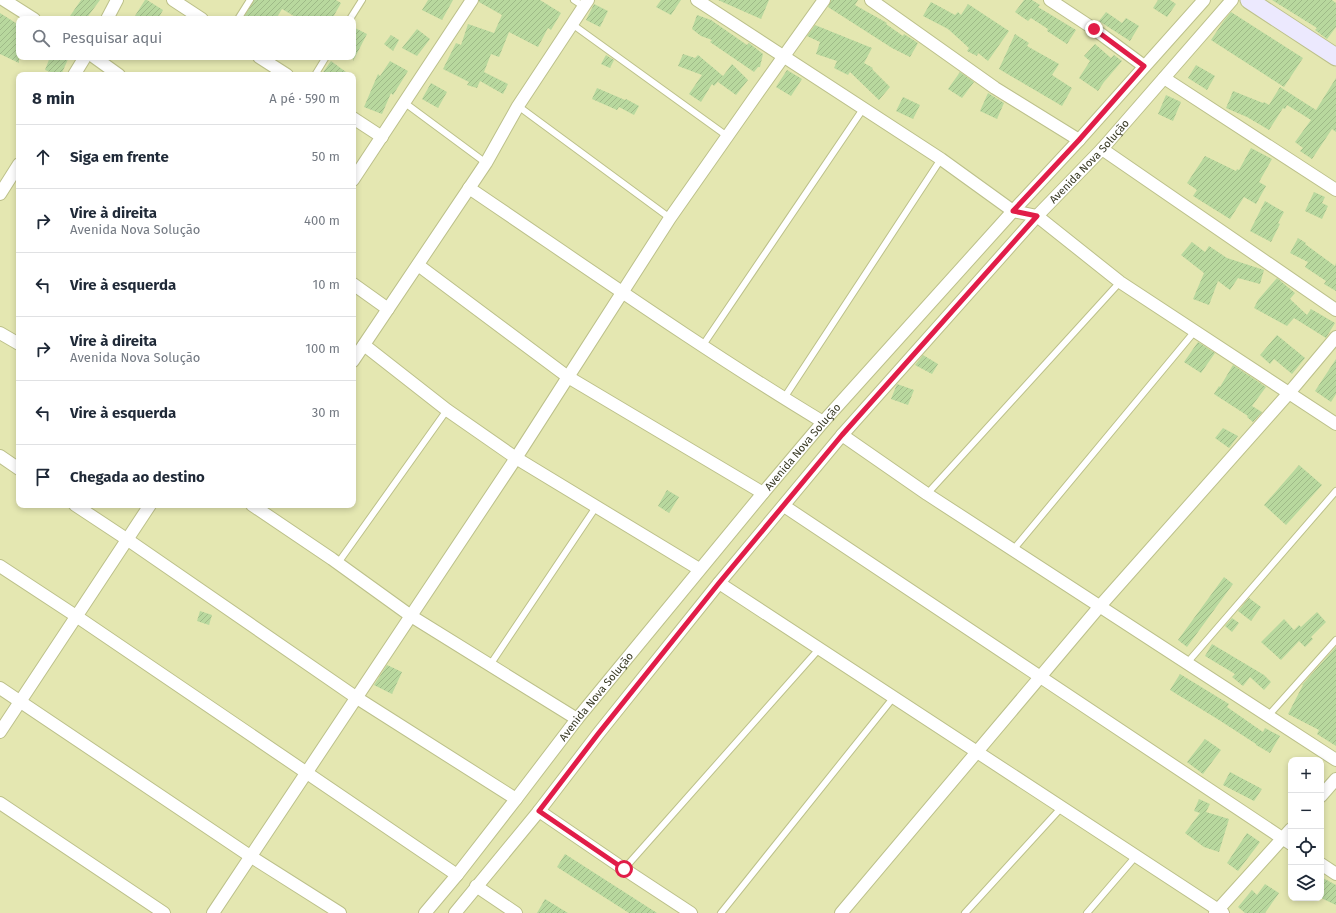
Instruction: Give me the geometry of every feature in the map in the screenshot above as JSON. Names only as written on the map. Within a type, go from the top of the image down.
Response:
[{"type":"street","points":[[4,0],[29,16]]},
{"type":"street","points":[[109,16],[117,0]]},
{"type":"street","points":[[173,0],[197,16]]},
{"type":"street","points":[[356,176],[472,0]]},
{"type":"street","points":[[697,0],[941,159],[1013,211],[1037,216],[1120,282],[1336,424]]},
{"type":"street","points":[[213,913],[516,458],[670,218],[824,0]]},
{"type":"street","points":[[871,0],[995,88],[1079,140]]},
{"type":"street","points":[[1050,0],[1094,29],[1144,66]]},
{"type":"street","name":"Avenida Nova Solução","points":[[425,913],[457,875],[577,719],[823,422],[1204,0]]},
{"type":"street","name":"Avenida Nova Solução","points":[[455,913],[539,811],[598,734],[719,583],[842,435],[1037,216],[1102,149],[1232,0]]},
{"type":"street","points":[[1249,0],[1336,57]]},
{"type":"street","points":[[356,357],[486,163],[518,106],[572,24],[582,2]]},
{"type":"street","points":[[76,72],[83,60]]},
{"type":"street","points":[[98,60],[115,72]]},
{"type":"street","points":[[264,60],[282,72]]},
{"type":"street","points":[[1164,78],[1336,190]]},
{"type":"street","points":[[356,120],[382,137]]},
{"type":"street","points":[[1102,149],[1336,310]]},
{"type":"street","points":[[0,194],[16,169]]},
{"type":"street","points":[[469,188],[703,345],[823,422]]},
{"type":"street","points":[[418,265],[568,377],[763,493]]},
{"type":"street","points":[[356,286],[388,309]]},
{"type":"street","points":[[0,333],[16,342]]},
{"type":"street","points":[[841,913],[1100,606],[1289,393],[1336,337]]},
{"type":"street","points":[[364,345],[447,410],[516,458],[699,570]]},
{"type":"street","points":[[842,435],[927,494],[1336,760]]},
{"type":"street","points":[[0,456],[16,467]]},
{"type":"street","points":[[719,583],[1219,912],[1287,841],[784,506]]},
{"type":"street","points":[[80,508],[357,698],[516,799]]},
{"type":"street","points":[[0,732],[148,508]]},
{"type":"street","points":[[258,508],[338,563],[411,616],[577,719]]},
{"type":"street","points":[[0,566],[457,875]]},
{"type":"street","points":[[0,688],[250,856],[340,913]]},
{"type":"street","points":[[1324,793],[1336,779]]},
{"type":"street","points":[[0,803],[164,913]]},
{"type":"street","points":[[539,811],[691,913]]},
{"type":"street","points":[[1322,865],[1336,874]]},
{"type":"street","points":[[476,886],[516,913]]},
{"type":"lane","points":[[240,16],[250,0]]},
{"type":"lane","points":[[352,16],[362,0]]},
{"type":"lane","points":[[572,24],[727,136]]},
{"type":"lane","points":[[316,72],[324,60]]},
{"type":"lane","points":[[405,103],[486,163]]},
{"type":"lane","points":[[518,106],[670,218]]},
{"type":"lane","points":[[703,345],[863,109]]},
{"type":"lane","points":[[784,398],[941,159]]},
{"type":"lane","points":[[927,494],[1120,282]]},
{"type":"lane","points":[[1013,550],[1195,331]]},
{"type":"lane","points":[[338,563],[447,410]]},
{"type":"lane","points":[[1188,664],[1336,491]]},
{"type":"lane","points":[[490,665],[596,507]]},
{"type":"lane","points":[[1268,716],[1336,640]]},
{"type":"lane","points":[[624,869],[819,649]]},
{"type":"lane","points":[[721,913],[893,698]]},
{"type":"lane","points":[[965,913],[1061,808]]},
{"type":"lane","points":[[1088,913],[1136,856]]},
{"type":"building","points":[[81,0],[100,0],[88,16],[70,16]]},
{"type":"building","points":[[145,0],[163,10],[160,16],[135,16]]},
{"type":"building","points":[[254,0],[336,0],[341,3],[334,16],[294,16],[282,9],[278,16],[245,16]]},
{"type":"building","points":[[428,0],[453,0],[442,20],[422,10]]},
{"type":"building","points":[[479,0],[540,0],[561,13],[551,30],[548,28],[538,47],[509,32],[499,57],[491,54],[484,72],[508,84],[503,94],[480,81],[477,88],[467,85],[469,82],[443,69],[456,43],[461,45],[468,24],[494,33],[502,15],[479,2]]},
{"type":"building","points":[[661,0],[681,0],[671,15],[656,7]]},
{"type":"building","points":[[718,0],[769,0],[761,19]]},
{"type":"building","points":[[831,0],[858,0],[855,5],[887,23],[886,24],[903,36],[904,34],[918,43],[910,57],[892,48],[828,7]]},
{"type":"building","points":[[1024,0],[1032,0],[1040,5],[1038,7],[1076,30],[1067,44],[1031,18],[1028,21],[1015,12]]},
{"type":"building","points":[[1158,0],[1170,0],[1176,4],[1167,17],[1153,8]]},
{"type":"building","points":[[1272,0],[1332,0],[1336,3],[1336,27],[1327,39],[1315,30],[1317,28]]},
{"type":"building","points":[[931,2],[955,15],[958,12],[961,15],[968,4],[1009,31],[988,61],[978,53],[977,56],[967,51],[969,48],[948,29],[923,16]]},
{"type":"building","points":[[594,4],[608,11],[600,27],[586,20]]},
{"type":"building","points":[[1106,12],[1122,23],[1126,18],[1139,26],[1130,41],[1099,21]]},
{"type":"building","points":[[1231,12],[1303,58],[1284,87],[1211,40]]},
{"type":"building","points":[[0,13],[16,23],[16,60],[19,60],[19,63],[0,54]]},
{"type":"building","points":[[697,15],[711,20],[747,45],[749,43],[763,54],[760,67],[758,67],[754,72],[710,42],[712,40],[701,36],[692,29]]},
{"type":"building","points":[[815,25],[872,48],[864,63],[873,68],[872,69],[890,87],[879,100],[850,72],[848,75],[834,68],[837,61],[816,54],[820,42],[807,36]]},
{"type":"building","points":[[356,28],[367,34],[356,55]]},
{"type":"building","points":[[417,29],[430,39],[417,56],[402,48]]},
{"type":"building","points":[[1015,34],[1029,43],[1027,46],[1059,64],[1052,75],[1072,88],[1062,106],[999,69]]},
{"type":"building","points":[[391,35],[399,40],[393,51],[384,44]]},
{"type":"building","points":[[1095,44],[1111,58],[1114,55],[1122,61],[1098,91],[1079,78],[1090,61],[1084,56]]},
{"type":"building","points":[[683,54],[695,58],[698,55],[723,76],[732,64],[748,80],[736,95],[718,82],[722,77],[714,86],[712,84],[701,102],[689,94],[702,75],[678,66]]},
{"type":"building","points":[[606,55],[614,60],[610,68],[601,64]]},
{"type":"building","points":[[49,60],[68,60],[62,72],[50,72],[45,70]]},
{"type":"building","points":[[331,61],[346,72],[323,72]]},
{"type":"building","points":[[390,61],[408,71],[393,95],[391,93],[382,114],[364,107],[378,74],[380,76]]},
{"type":"building","points":[[1196,65],[1215,76],[1207,90],[1188,78]]},
{"type":"building","points":[[787,70],[802,79],[791,96],[776,87]]},
{"type":"building","points":[[960,72],[974,82],[962,98],[948,89]]},
{"type":"building","points":[[1336,78],[1336,132],[1332,129],[1312,159],[1300,151],[1303,148],[1295,142],[1311,120],[1287,105],[1285,109],[1283,108],[1269,130],[1247,117],[1226,108],[1233,91],[1269,105],[1280,87],[1316,110]]},
{"type":"building","points":[[431,83],[447,92],[438,108],[422,99]]},
{"type":"building","points":[[597,88],[625,100],[626,99],[639,106],[634,115],[619,107],[617,110],[592,99]]},
{"type":"building","points":[[988,93],[1004,103],[997,119],[980,111]]},
{"type":"building","points":[[1166,95],[1181,102],[1173,121],[1158,114]]},
{"type":"building","points":[[903,97],[920,105],[913,119],[896,111]]},
{"type":"building","points":[[1251,148],[1272,159],[1259,182],[1266,186],[1256,204],[1244,197],[1230,219],[1193,196],[1197,190],[1187,183],[1205,156],[1236,171],[1237,169],[1239,170]]},
{"type":"building","points":[[1314,192],[1325,197],[1322,203],[1328,206],[1322,219],[1305,211]]},
{"type":"building","points":[[1265,201],[1284,212],[1271,242],[1250,231]]},
{"type":"building","points":[[1298,238],[1335,266],[1336,263],[1336,291],[1324,284],[1326,281],[1305,267],[1308,262],[1290,253]]},
{"type":"building","points":[[1192,242],[1205,252],[1209,246],[1227,258],[1264,270],[1260,284],[1238,278],[1230,290],[1218,281],[1209,305],[1193,299],[1204,273],[1181,255]]},
{"type":"building","points":[[1277,278],[1295,293],[1290,299],[1307,315],[1311,309],[1335,323],[1326,338],[1294,318],[1287,326],[1254,308],[1258,300]]},
{"type":"building","points":[[1277,335],[1305,358],[1292,374],[1274,359],[1270,364],[1260,355]]},
{"type":"building","points":[[1198,342],[1215,353],[1201,373],[1184,362]]},
{"type":"building","points":[[923,355],[938,364],[932,374],[915,365]]},
{"type":"building","points":[[1336,359],[1336,394],[1331,402],[1315,391]]},
{"type":"building","points":[[1233,365],[1266,387],[1252,406],[1262,412],[1253,422],[1247,417],[1248,416],[1214,394]]},
{"type":"building","points":[[897,384],[914,390],[908,405],[891,399]]},
{"type":"building","points":[[1223,428],[1238,436],[1229,448],[1215,438]]},
{"type":"building","points":[[1299,465],[1322,485],[1286,525],[1264,505]]},
{"type":"building","points":[[667,490],[679,497],[669,513],[658,506]]},
{"type":"building","points":[[1224,577],[1233,584],[1187,647],[1178,640]]},
{"type":"building","points":[[1249,598],[1261,607],[1251,621],[1238,611]]},
{"type":"building","points":[[200,611],[212,615],[209,625],[197,621]]},
{"type":"building","points":[[1317,612],[1326,622],[1311,637],[1313,639],[1305,647],[1299,641],[1281,660],[1261,642],[1284,619],[1294,630],[1299,625],[1301,627]]},
{"type":"building","points":[[1232,618],[1239,623],[1232,632],[1225,626]]},
{"type":"building","points":[[1212,644],[1264,675],[1271,682],[1264,690],[1250,677],[1243,686],[1232,677],[1235,674],[1205,656]]},
{"type":"building","points":[[1336,647],[1336,746],[1317,734],[1319,730],[1288,714],[1302,685]]},
{"type":"building","points":[[387,665],[402,672],[392,694],[374,685]]},
{"type":"building","points":[[1180,674],[1229,704],[1227,707],[1263,732],[1265,728],[1280,736],[1270,753],[1170,690]]},
{"type":"building","points":[[1205,739],[1221,750],[1203,774],[1187,762]]},
{"type":"building","points":[[1230,772],[1262,789],[1254,801],[1223,785]]},
{"type":"building","points":[[1199,799],[1210,804],[1206,812],[1229,819],[1219,852],[1204,847],[1185,833],[1200,813],[1194,811]]},
{"type":"building","points":[[1247,833],[1260,842],[1238,871],[1227,863]]},
{"type":"building","points":[[565,854],[657,913],[629,913],[557,867]]},
{"type":"building","points":[[1324,879],[1336,885],[1336,905],[1324,899]]},
{"type":"building","points":[[1265,884],[1279,893],[1265,913],[1245,913],[1238,907],[1252,890],[1257,895]]},
{"type":"building","points":[[545,899],[568,913],[537,913]]},
{"type":"route","points":[[624,869],[539,811],[598,734],[719,583],[842,435],[1037,216],[1013,211],[1079,140],[1144,66],[1094,29]]}]
